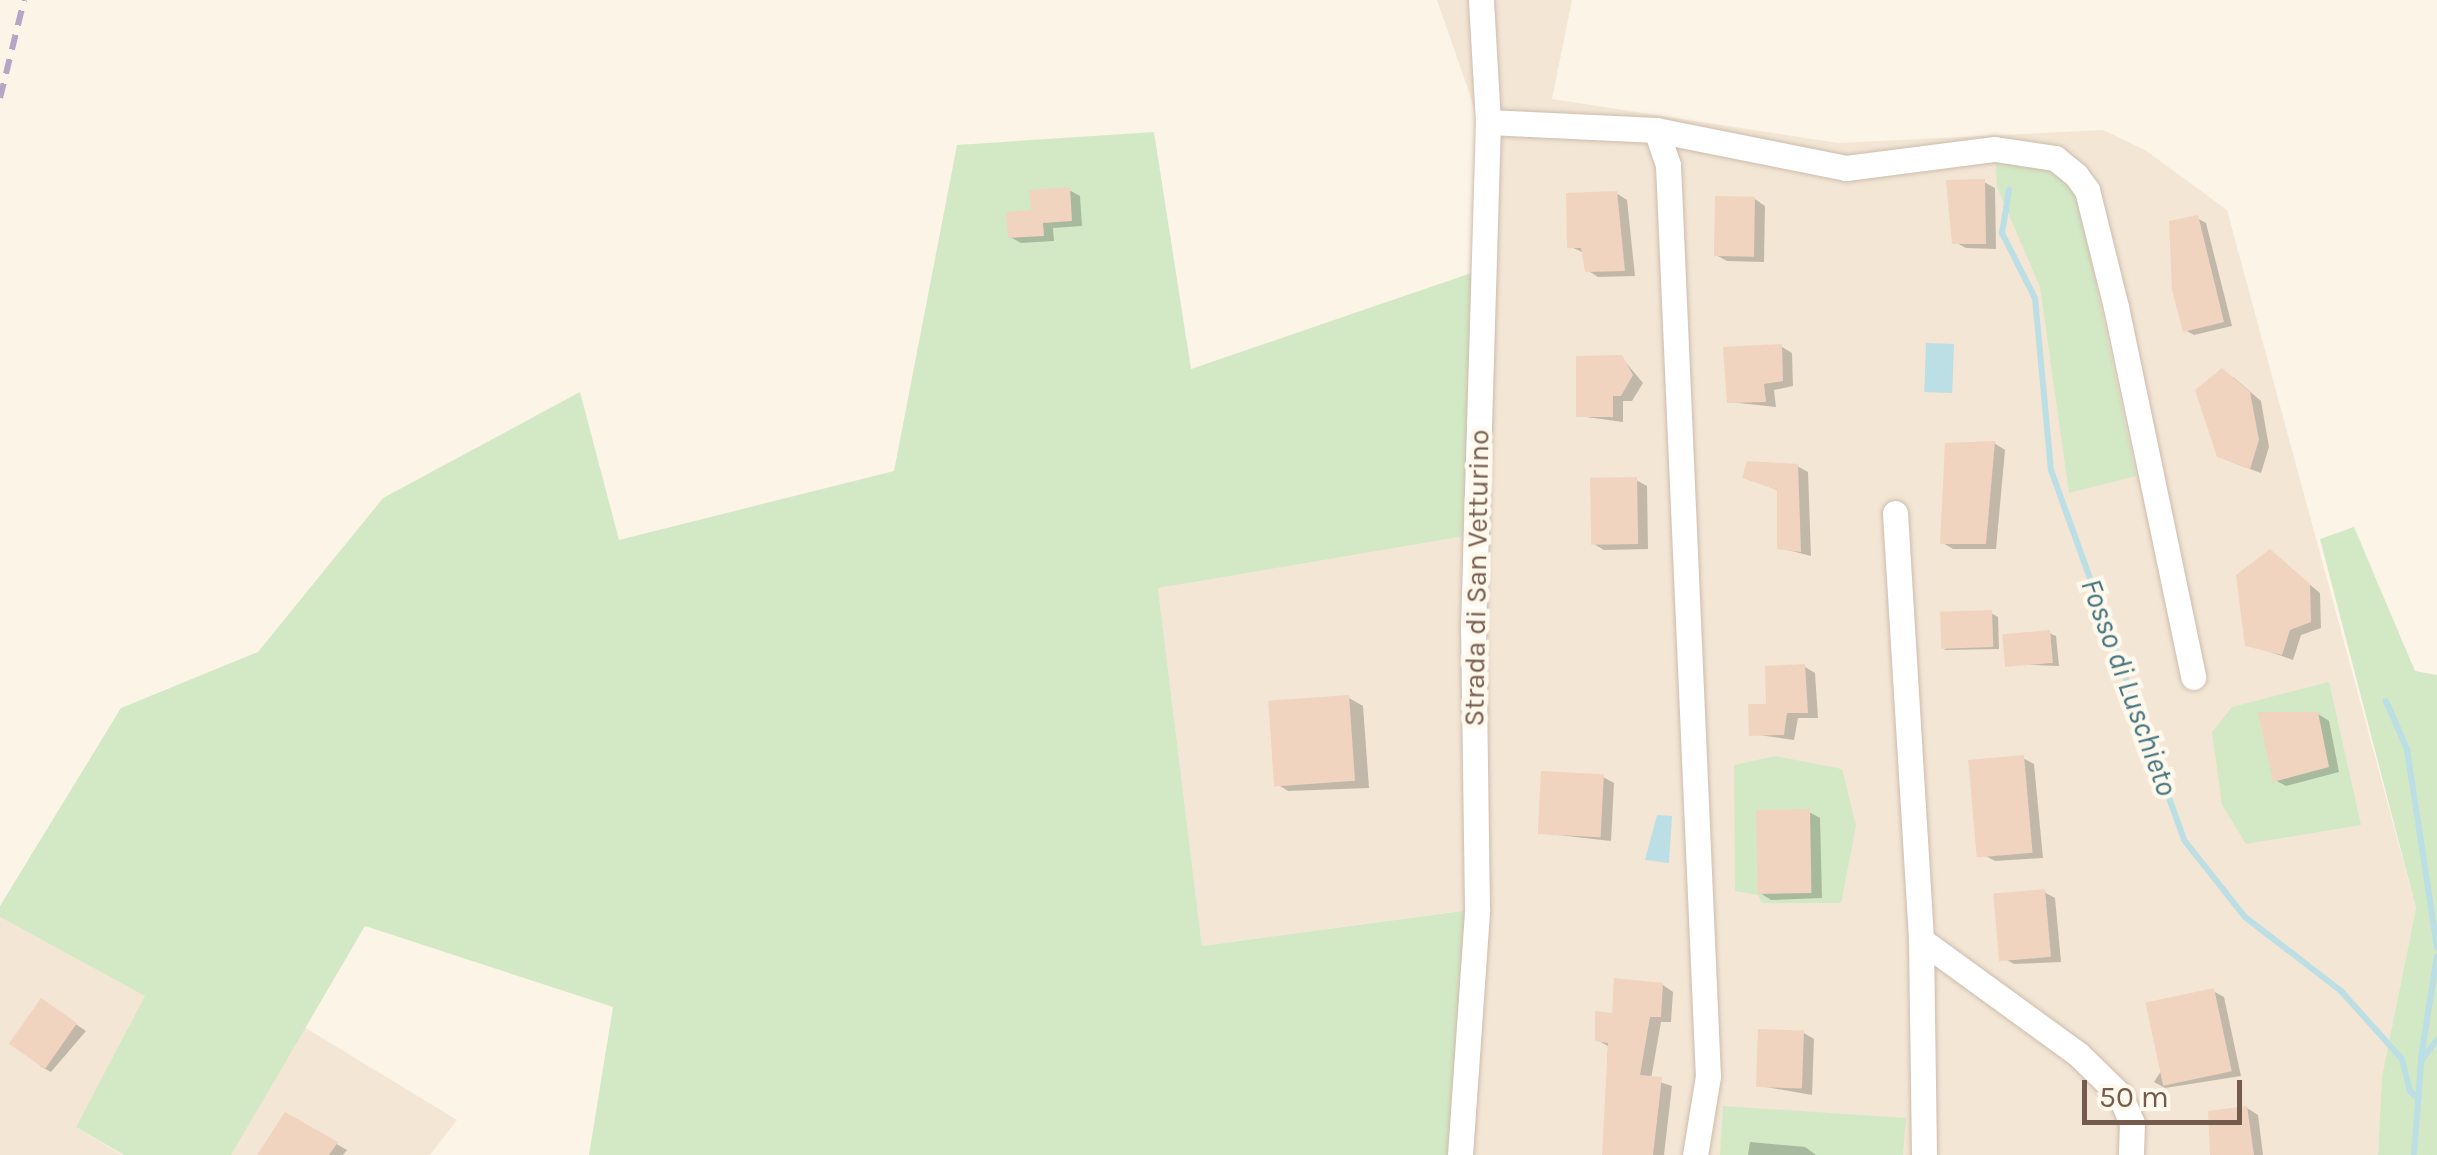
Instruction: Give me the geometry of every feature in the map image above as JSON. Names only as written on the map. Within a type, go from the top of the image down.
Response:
[{"type":"street","name":"Strada di San Vetturino","points":[[1460,1155],[1476,909],[1473,629],[1488,122],[1481,0]]},
{"type":"street","points":[[1488,122],[1656,130],[1846,168],[1995,149],[2054,158],[2076,175],[2087,190],[2112,292],[2193,678]]},
{"type":"street","points":[[1656,130],[1668,165],[1708,1076],[1695,1155]]},
{"type":"street","points":[[1895,513],[1921,940],[1924,1155]]},
{"type":"street","points":[[1921,940],[2078,1054],[2120,1095],[2132,1123],[2131,1155]]},
{"type":"shaded area","points":[[1437,0],[1572,0],[1552,99],[1838,143],[2103,130],[2145,150],[2227,210],[2416,908],[2382,1076],[2378,1155],[1447,1155],[1476,909],[1202,946],[1158,588],[1458,533],[1480,124]]},
{"type":"shaded area","points":[[0,917],[146,996],[76,1127],[122,1155],[0,1155]]},
{"type":"shaded area","points":[[304,1027],[457,1120],[430,1155],[231,1155]]},
{"type":"green space","points":[[1154,132],[1191,369],[1483,269],[1476,534],[1158,588],[1202,946],[1477,909],[1460,1155],[589,1155],[613,1007],[365,926],[231,1155],[124,1155],[76,1127],[145,996],[0,917],[0,906],[121,708],[258,652],[383,498],[580,392],[619,540],[894,471],[957,145]]},
{"type":"green space","points":[[1995,158],[2058,170],[2075,185],[2136,476],[2069,493],[2040,287],[1997,187]]},
{"type":"green space","points":[[2354,527],[2415,671],[2437,675],[2437,1155],[2378,1155],[2382,1076],[2416,908],[2320,539]]},
{"type":"green space","points":[[2329,682],[2361,825],[2246,844],[2222,805],[2212,732],[2232,707]]},
{"type":"green space","points":[[1775,756],[1842,769],[1856,826],[1841,903],[1762,903],[1758,895],[1735,891],[1734,765]]},
{"type":"green space","points":[[1723,1106],[1906,1118],[1903,1155],[1720,1155]]},
{"type":"water","points":[[1926,343],[1954,344],[1952,393],[1924,392]]},
{"type":"water","points":[[1657,815],[1672,816],[1669,863],[1645,860]]},
{"type":"building","points":[[1985,179],[1986,244],[1952,244],[1946,180]]},
{"type":"building","points":[[1070,187],[1072,221],[1043,223],[1044,236],[1008,238],[1006,212],[1031,210],[1029,190]]},
{"type":"building","points":[[1617,191],[1625,271],[1585,272],[1581,248],[1567,248],[1566,193]]},
{"type":"building","points":[[1715,196],[1755,197],[1754,257],[1714,256]]},
{"type":"building","points":[[2198,215],[2224,322],[2183,332],[2172,290],[2169,221]]},
{"type":"building","points":[[1782,344],[1783,381],[1764,384],[1766,402],[1727,403],[1723,347]]},
{"type":"building","points":[[1622,355],[1633,375],[1621,396],[1613,396],[1613,417],[1576,417],[1576,356]]},
{"type":"building","points":[[2222,368],[2250,392],[2259,440],[2250,469],[2217,457],[2195,390]]},
{"type":"building","points":[[1995,441],[1986,544],[1940,544],[1945,443]]},
{"type":"building","points":[[1747,461],[1798,464],[1801,552],[1777,549],[1777,490],[1742,478]]},
{"type":"building","points":[[1637,477],[1638,544],[1591,545],[1590,478]]},
{"type":"building","points":[[2270,549],[2310,584],[2311,622],[2290,630],[2282,655],[2245,646],[2236,575]]},
{"type":"building","points":[[1992,610],[1993,647],[1941,649],[1940,612]]},
{"type":"building","points":[[2050,630],[2053,663],[2005,667],[2002,634]]},
{"type":"building","points":[[1805,664],[1808,713],[1787,713],[1784,735],[1749,736],[1748,704],[1766,704],[1765,666]]},
{"type":"building","points":[[1349,695],[1355,781],[1274,786],[1268,701]]},
{"type":"building","points":[[2258,712],[2318,712],[2329,767],[2273,782]]},
{"type":"building","points":[[2024,755],[2033,853],[1977,858],[1968,760]]},
{"type":"building","points":[[1541,771],[1604,774],[1601,837],[1538,834]]},
{"type":"building","points":[[1810,809],[1811,893],[1757,894],[1756,810]]},
{"type":"building","points":[[2045,889],[2051,957],[1999,961],[1993,894]]},
{"type":"building","points":[[1614,978],[1663,983],[1661,1017],[1650,1017],[1640,1075],[1662,1077],[1653,1155],[1602,1155],[1608,1043],[1595,1041],[1595,1011],[1612,1013]]},
{"type":"building","points":[[2214,988],[2232,1071],[2163,1086],[2146,1003]]},
{"type":"building","points":[[41,998],[77,1023],[45,1069],[9,1044]]},
{"type":"building","points":[[1758,1029],[1804,1031],[1802,1089],[1756,1087]]},
{"type":"building","points":[[2247,1106],[2254,1155],[2210,1155],[2208,1111]]},
{"type":"building","points":[[285,1112],[338,1142],[329,1155],[257,1155]]},
{"type":"waterway","name":"Fosso di Luschieto","points":[[2009,190],[2002,233],[2035,298],[2051,470],[2184,840],[2245,917],[2341,991],[2402,1059],[2410,1091],[2419,1099]]},
{"type":"waterway","points":[[2386,701],[2407,749],[2437,948]]},
{"type":"waterway","points":[[2421,1058],[2437,956]]},
{"type":"waterway","name":"Fosso di Luschieto","points":[[2414,1155],[2421,1061],[2437,1040]]},
{"type":"railway","points":[[0,98],[24,0]]}]
